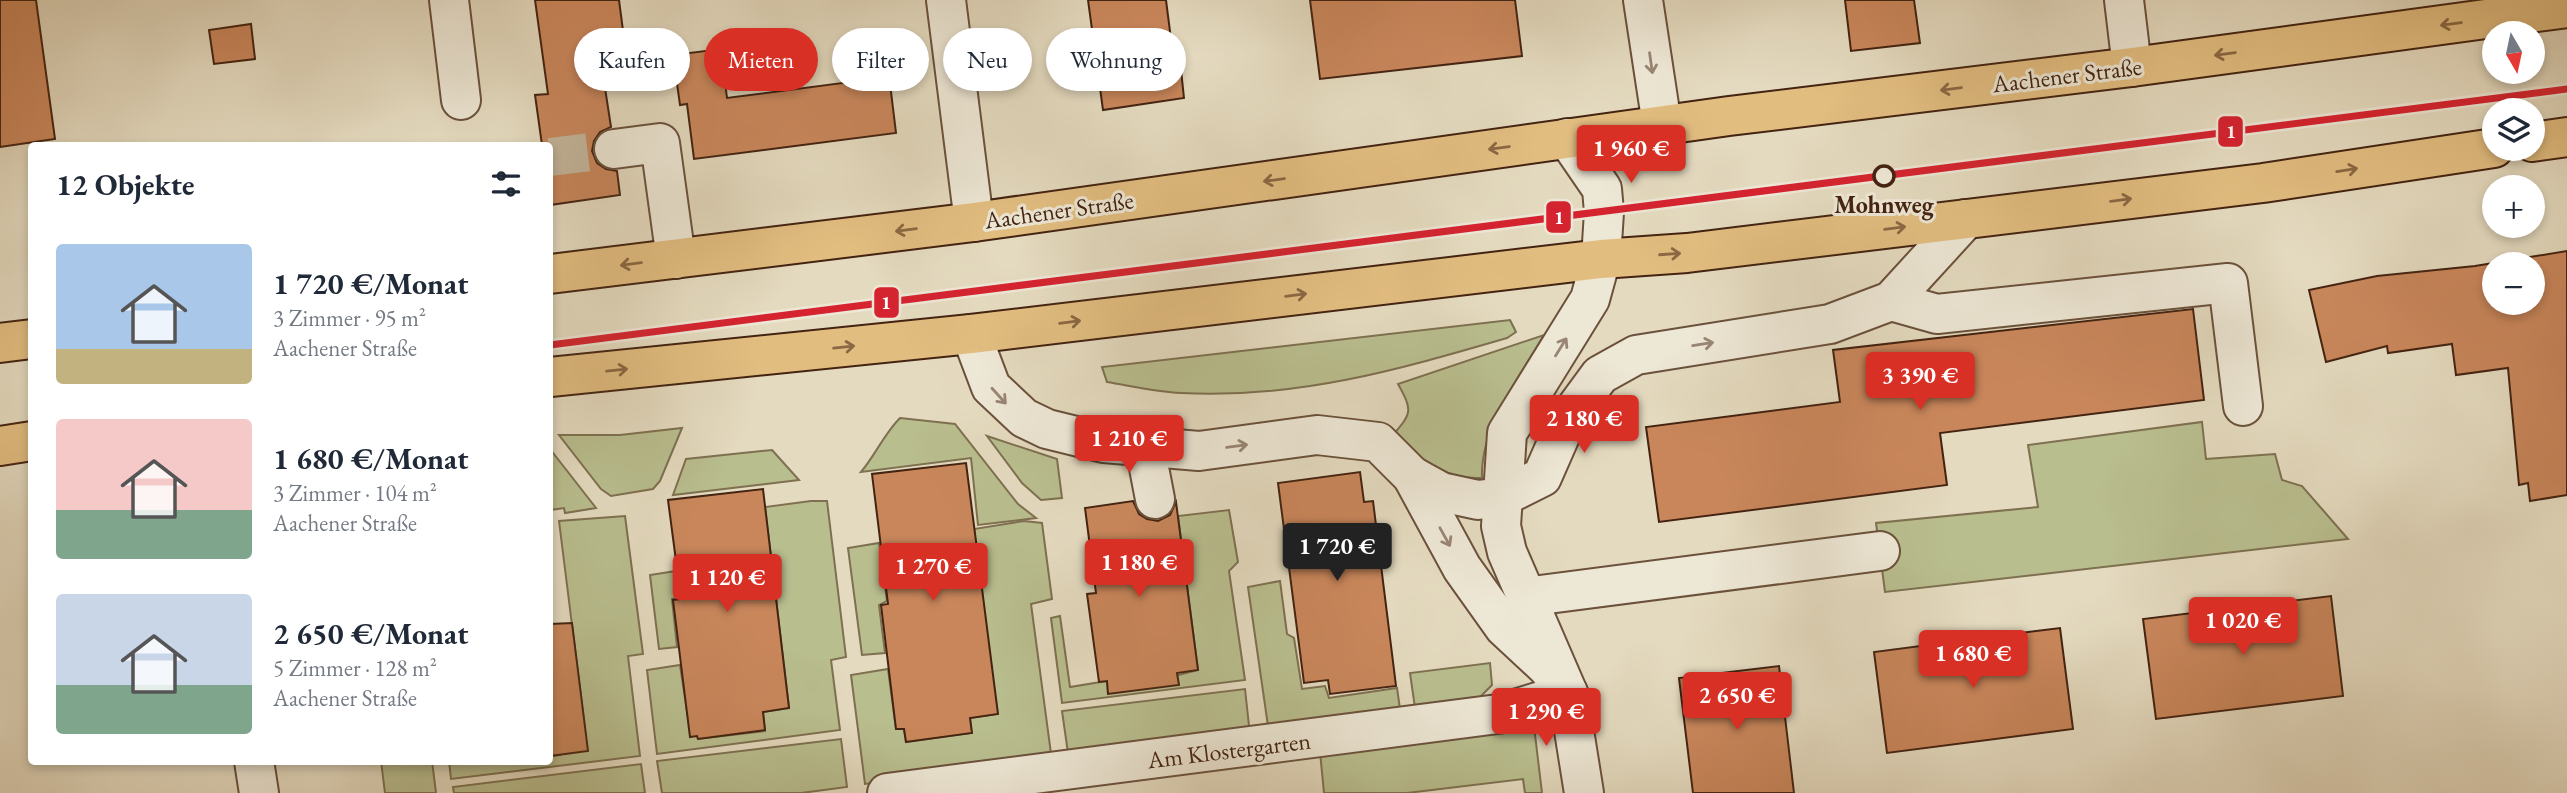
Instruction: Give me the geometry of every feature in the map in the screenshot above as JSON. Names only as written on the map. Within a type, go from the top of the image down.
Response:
[{"type":"main road","name":"Aachener Straße","points":[[553,274],[974,222],[1662,125],[2132,67],[2567,8]]},
{"type":"main road","points":[[2545,140],[2567,136]]},
{"type":"main road","points":[[553,377],[971,334],[1601,259],[1687,253],[2263,183],[2482,150]]},
{"type":"main road","points":[[0,343],[28,340]]},
{"type":"main road","points":[[0,446],[28,442]]},
{"type":"street","points":[[449,0],[461,100]]},
{"type":"street","points":[[946,0],[974,222]]},
{"type":"street","points":[[1643,0],[1662,125]]},
{"type":"street","points":[[2124,0],[2132,67]]},
{"type":"street","points":[[1567,138],[1602,189],[1604,219],[1601,259],[1590,299],[1507,433],[1500,526],[1525,597],[1568,693],[1584,793]]},
{"type":"street","points":[[614,149],[660,143],[676,259]]},
{"type":"street","points":[[971,334],[991,387],[1024,418],[1046,429],[1104,443],[1199,451],[1317,435],[1378,442],[1412,476],[1441,492],[1478,500],[1502,498],[1542,477],[1567,420],[1600,375],[1636,355],[1830,324],[1891,301],[1966,219]]},
{"type":"street","points":[[1891,301],[1937,314],[2228,283],[2243,406]]},
{"type":"street","points":[[1145,447],[1155,499]]},
{"type":"street","points":[[1412,476],[1462,568],[1504,628],[1547,667],[1568,693]]},
{"type":"street","points":[[1525,597],[1880,551]]},
{"type":"street","name":"Am Klostergarten","points":[[887,793],[1497,714],[1568,693]]},
{"type":"street","points":[[255,765],[259,793]]},
{"type":"green space","points":[[1510,320],[1516,332],[1507,338],[1386,371],[1306,387],[1224,394],[1181,393],[1107,382],[1102,367]]},
{"type":"green space","points":[[1544,335],[1494,422],[1487,440],[1482,478],[1468,478],[1444,471],[1392,436],[1408,412],[1406,400],[1398,384]]},
{"type":"green space","points":[[900,418],[955,424],[1018,504],[1036,518],[978,525],[971,458],[861,472]]},
{"type":"green space","points":[[2202,422],[2206,459],[2275,454],[2282,480],[2302,486],[2348,539],[1885,592],[1876,523],[2038,507],[2028,445]]},
{"type":"green space","points":[[682,428],[660,481],[653,489],[611,496],[601,489],[559,435],[620,435]]},
{"type":"green space","points":[[987,436],[1057,459],[1062,498],[1041,500],[1022,483]]},
{"type":"green space","points":[[772,450],[799,480],[673,495],[686,459]]},
{"type":"green space","points":[[553,453],[596,508],[565,513],[564,508],[553,510]]},
{"type":"green space","points":[[827,501],[846,657],[831,660],[840,730],[657,754],[647,670],[680,665],[689,724],[696,725],[698,739],[765,731],[763,712],[789,708],[765,507]]},
{"type":"green space","points":[[1229,510],[1238,562],[1229,571],[1245,680],[1062,703],[1051,618],[1060,616],[1070,687],[1107,681],[1108,693],[1198,670],[1178,516]]},
{"type":"green space","points":[[625,516],[643,654],[628,656],[640,756],[451,779],[449,765],[553,765],[553,756],[560,755],[559,741],[586,737],[559,521]]},
{"type":"green space","points":[[1024,521],[1042,523],[1052,599],[1031,604],[1052,761],[865,784],[851,675],[888,669],[896,729],[904,729],[906,742],[971,733],[970,718],[997,714],[974,529]]},
{"type":"green space","points":[[879,543],[887,601],[879,605],[885,653],[862,655],[848,548]]},
{"type":"green space","points":[[676,571],[680,597],[672,599],[677,647],[659,649],[650,575]]},
{"type":"green space","points":[[1280,581],[1287,634],[1294,638],[1302,689],[1325,686],[1329,698],[1397,688],[1401,716],[1269,733],[1248,587]]},
{"type":"green space","points":[[1490,663],[1492,685],[1469,708],[1416,715],[1410,673]]},
{"type":"green space","points":[[1245,689],[1250,735],[1069,760],[1062,711]]},
{"type":"green space","points":[[1534,726],[1542,793],[1525,793],[1523,779],[1407,793],[1324,793],[1320,752]]},
{"type":"green space","points":[[841,739],[847,787],[801,793],[662,793],[657,761]]},
{"type":"green space","points":[[641,764],[645,793],[454,793],[453,787]]},
{"type":"green space","points":[[382,765],[432,765],[436,793],[385,793]]},
{"type":"building","points":[[0,0],[36,0],[55,139],[0,147]]},
{"type":"building","points":[[535,0],[619,0],[623,28],[574,28],[574,91],[605,91],[611,127],[600,132],[592,151],[597,163],[606,169],[617,171],[620,195],[553,205],[553,142],[542,142],[535,95],[548,94]]},
{"type":"building","points":[[1088,0],[1166,0],[1170,28],[1092,28]]},
{"type":"building","points":[[1310,0],[1515,0],[1522,56],[1320,79]]},
{"type":"building","points":[[1845,0],[1914,0],[1920,43],[1851,51]]},
{"type":"building","points":[[251,24],[255,59],[214,64],[209,30]]},
{"type":"building","points":[[704,51],[704,91],[726,91],[727,98],[781,91],[818,91],[818,86],[832,84],[832,91],[891,91],[896,133],[694,159],[687,104],[680,105],[678,91],[690,91],[690,53]]},
{"type":"building","points":[[1100,91],[1183,91],[1184,98],[1103,110]]},
{"type":"building","points":[[2567,251],[2567,495],[2530,501],[2528,483],[2519,485],[2508,368],[2456,375],[2452,344],[2388,353],[2387,346],[2326,362],[2309,290],[2377,276],[2482,265],[2482,315],[2545,315],[2545,255]]},
{"type":"building","points":[[2193,309],[2204,400],[1940,433],[1947,485],[1659,522],[1646,427],[1840,402],[1833,350]]},
{"type":"building","points":[[966,463],[998,714],[970,718],[972,733],[906,742],[904,729],[896,729],[881,605],[888,604],[872,474]]},
{"type":"building","points":[[1360,472],[1364,502],[1373,501],[1396,686],[1330,694],[1328,680],[1304,683],[1278,483]]},
{"type":"building","points":[[763,489],[789,708],[763,712],[765,730],[698,739],[697,736],[690,737],[673,600],[681,599],[668,500]]},
{"type":"building","points":[[1133,501],[1139,514],[1158,521],[1170,515],[1176,502],[1198,670],[1177,673],[1179,685],[1108,694],[1107,681],[1099,682],[1087,594],[1096,593],[1085,508]]},
{"type":"building","points":[[2331,596],[2343,696],[2156,719],[2143,619]]},
{"type":"building","points":[[572,623],[588,751],[553,756],[553,624]]},
{"type":"building","points":[[2060,628],[2073,729],[1887,753],[1874,652]]},
{"type":"building","points":[[1779,666],[1794,793],[1693,793],[1679,678]]},
{"type":"tunnel","points":[[553,157],[614,149]]},
{"type":"tram line","name":"1","points":[[553,345],[2567,89]]},
{"type":"place","name":"Mohnweg","points":[[1884,176]]}]
